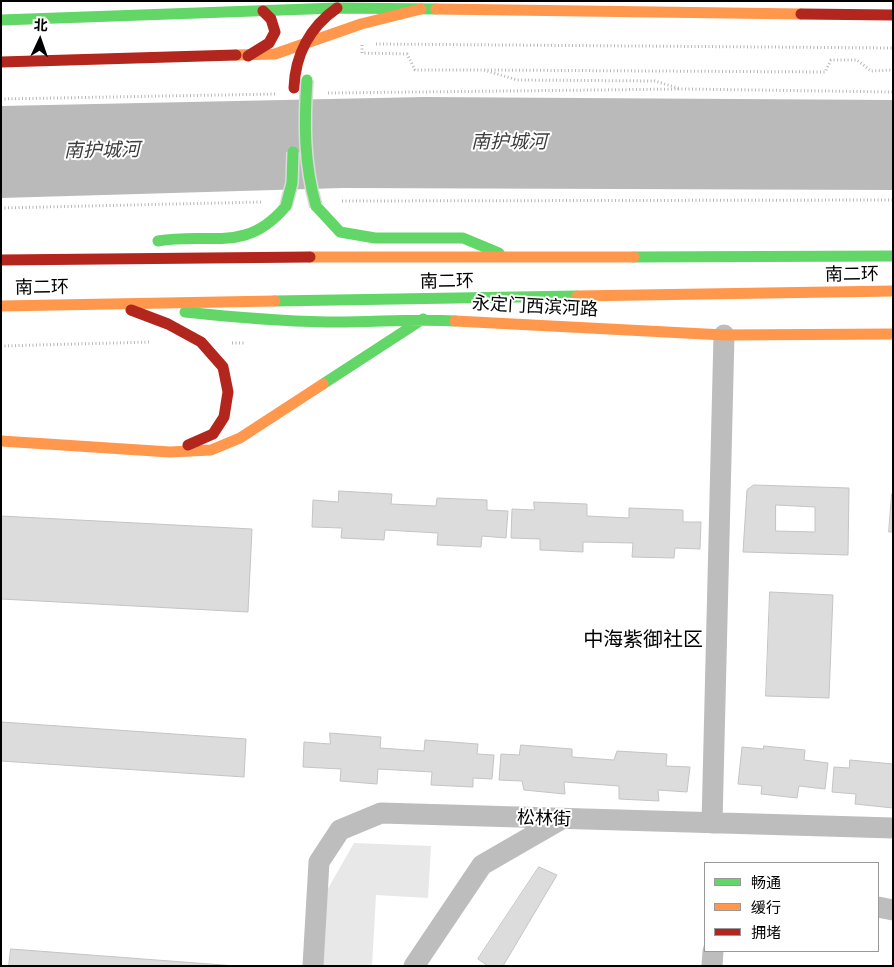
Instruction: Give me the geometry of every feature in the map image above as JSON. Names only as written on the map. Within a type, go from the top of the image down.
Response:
[{"type":"main road","points":[[379,1],[421,9]]},
{"type":"main road","points":[[112,258],[161,240],[240,238],[254,235],[278,219],[286,206],[292,183],[287,78],[315,28],[338,8]]},
{"type":"main road","points":[[1,20],[338,8],[842,8],[893,15]]},
{"type":"main road","points":[[1,62],[247,57],[275,54],[343,30],[421,9]]},
{"type":"main road","points":[[247,57],[268,45],[276,32],[272,18],[263,11]]},
{"type":"main road","points":[[324,46],[343,30]]},
{"type":"main road","points":[[247,57],[269,63],[287,78]]},
{"type":"main road","points":[[309,76],[306,102],[309,183],[316,206],[340,232],[375,238],[463,238],[512,258]]},
{"type":"main road","name":"南二环","points":[[1,260],[112,258],[893,256]]},
{"type":"main road","name":"南二环","points":[[1,306],[893,292]]},
{"type":"main road","points":[[116,305],[168,324],[201,342],[223,367],[228,392],[224,417],[213,434],[170,452]]},
{"type":"main road","name":"永定门西滨河路","points":[[116,305],[251,319],[327,322],[423,319],[724,335],[893,334]]},
{"type":"main road","points":[[1,441],[170,452],[211,450],[240,438],[423,319]]},
{"type":"street","points":[[712,823],[724,335]]},
{"type":"street","name":"松林街","points":[[312,966],[319,862],[340,830],[381,814],[893,828]]},
{"type":"street","points":[[414,966],[482,865],[560,820]]},
{"type":"street","points":[[879,906],[893,910]]},
{"type":"street","points":[[712,966],[713,952]]},
{"type":"path","points":[[324,46],[893,48]]},
{"type":"path","points":[[362,54],[407,54],[415,70],[825,72],[832,60],[857,60],[871,70],[893,70]]},
{"type":"path","points":[[484,70],[517,80],[655,81],[684,89]]},
{"type":"path","points":[[326,93],[684,89],[893,92]]},
{"type":"path","points":[[1,99],[277,94]]},
{"type":"path","points":[[339,201],[893,200]]},
{"type":"path","points":[[1,208],[270,202]]},
{"type":"shaded area","points":[[354,843],[431,846],[428,898],[376,895],[372,966],[322,966],[326,892]]},
{"type":"water","name":"南护城河","points":[[424,97],[893,100],[893,190],[343,188],[1,198],[1,106]]},
{"type":"building","points":[[754,485],[849,488],[848,555],[743,552],[747,490]],"holes":[[[776,505],[815,507],[815,532],[776,531]]]},
{"type":"building","points":[[339,491],[392,494],[391,504],[436,506],[437,498],[487,500],[487,510],[508,511],[506,538],[482,536],[481,547],[437,545],[438,533],[385,530],[384,540],[341,538],[342,528],[312,527],[313,500],[338,502]]},
{"type":"building","points":[[892,494],[893,532],[889,532]]},
{"type":"building","points":[[534,502],[587,504],[587,516],[629,518],[629,508],[683,510],[683,522],[701,522],[700,549],[675,548],[674,558],[632,557],[633,543],[583,542],[583,552],[540,550],[540,539],[511,538],[512,509],[534,510]]},
{"type":"building","points":[[1,516],[252,529],[248,612],[1,599]]},
{"type":"building","points":[[770,592],[833,595],[829,698],[766,696]]},
{"type":"building","points":[[1,722],[246,739],[244,777],[1,761]]},
{"type":"building","points":[[330,733],[381,737],[380,748],[424,751],[425,740],[478,744],[477,754],[494,755],[492,779],[473,778],[473,787],[431,785],[432,772],[378,769],[377,784],[340,781],[341,769],[303,767],[304,742],[330,744]]},
{"type":"building","points":[[521,745],[572,749],[572,757],[614,760],[617,751],[667,754],[666,766],[690,767],[687,792],[658,790],[659,801],[619,799],[619,786],[564,782],[565,794],[524,790],[522,781],[499,780],[501,754],[519,755]]},
{"type":"building","points":[[764,746],[805,750],[804,760],[828,763],[825,789],[799,786],[797,798],[761,794],[762,786],[738,784],[742,747],[763,749]]},
{"type":"building","points":[[850,760],[893,764],[893,808],[855,804],[856,794],[832,792],[834,767],[849,768]]},
{"type":"building","points":[[539,867],[557,875],[503,966],[488,966],[478,959]]},
{"type":"building","points":[[11,949],[236,966],[9,966]]},
{"type":"traffic: fast","points":[[1,20],[337,8],[436,9]]},
{"type":"traffic: fast","points":[[307,80],[305,112],[307,159],[316,206]]},
{"type":"traffic: fast","points":[[286,206],[292,183],[293,152]]},
{"type":"traffic: fast","points":[[158,241],[242,236],[257,230],[271,221],[286,206]]},
{"type":"traffic: fast","points":[[316,206],[340,232],[375,238],[463,238],[499,253]]},
{"type":"traffic: fast","points":[[634,257],[893,256]]},
{"type":"traffic: fast","points":[[275,301],[577,296]]},
{"type":"traffic: fast","points":[[185,312],[308,321],[455,321]]},
{"type":"traffic: fast","points":[[323,384],[423,319]]},
{"type":"traffic: slow","points":[[236,55],[275,54],[361,24],[421,9]]},
{"type":"traffic: slow","points":[[436,9],[801,14]]},
{"type":"traffic: slow","points":[[310,257],[634,257]]},
{"type":"traffic: slow","points":[[577,296],[893,291]]},
{"type":"traffic: slow","points":[[1,306],[275,301]]},
{"type":"traffic: slow","points":[[455,321],[724,335],[893,334]]},
{"type":"traffic: slow","points":[[1,441],[170,452],[211,450],[240,438],[323,384]]},
{"type":"traffic: jam","points":[[294,88],[297,64],[306,43],[319,24],[337,8]]},
{"type":"traffic: jam","points":[[248,56],[269,43],[275,32],[271,19],[263,11]]},
{"type":"traffic: jam","points":[[801,14],[893,15]]},
{"type":"traffic: jam","points":[[1,62],[236,55]]},
{"type":"traffic: jam","points":[[1,260],[310,257]]},
{"type":"traffic: jam","points":[[131,310],[168,324],[201,342],[223,367],[228,392],[224,417],[213,434],[188,445]]},
{"type":"district","name":"中海紫御社区","points":[[643,640]]}]
